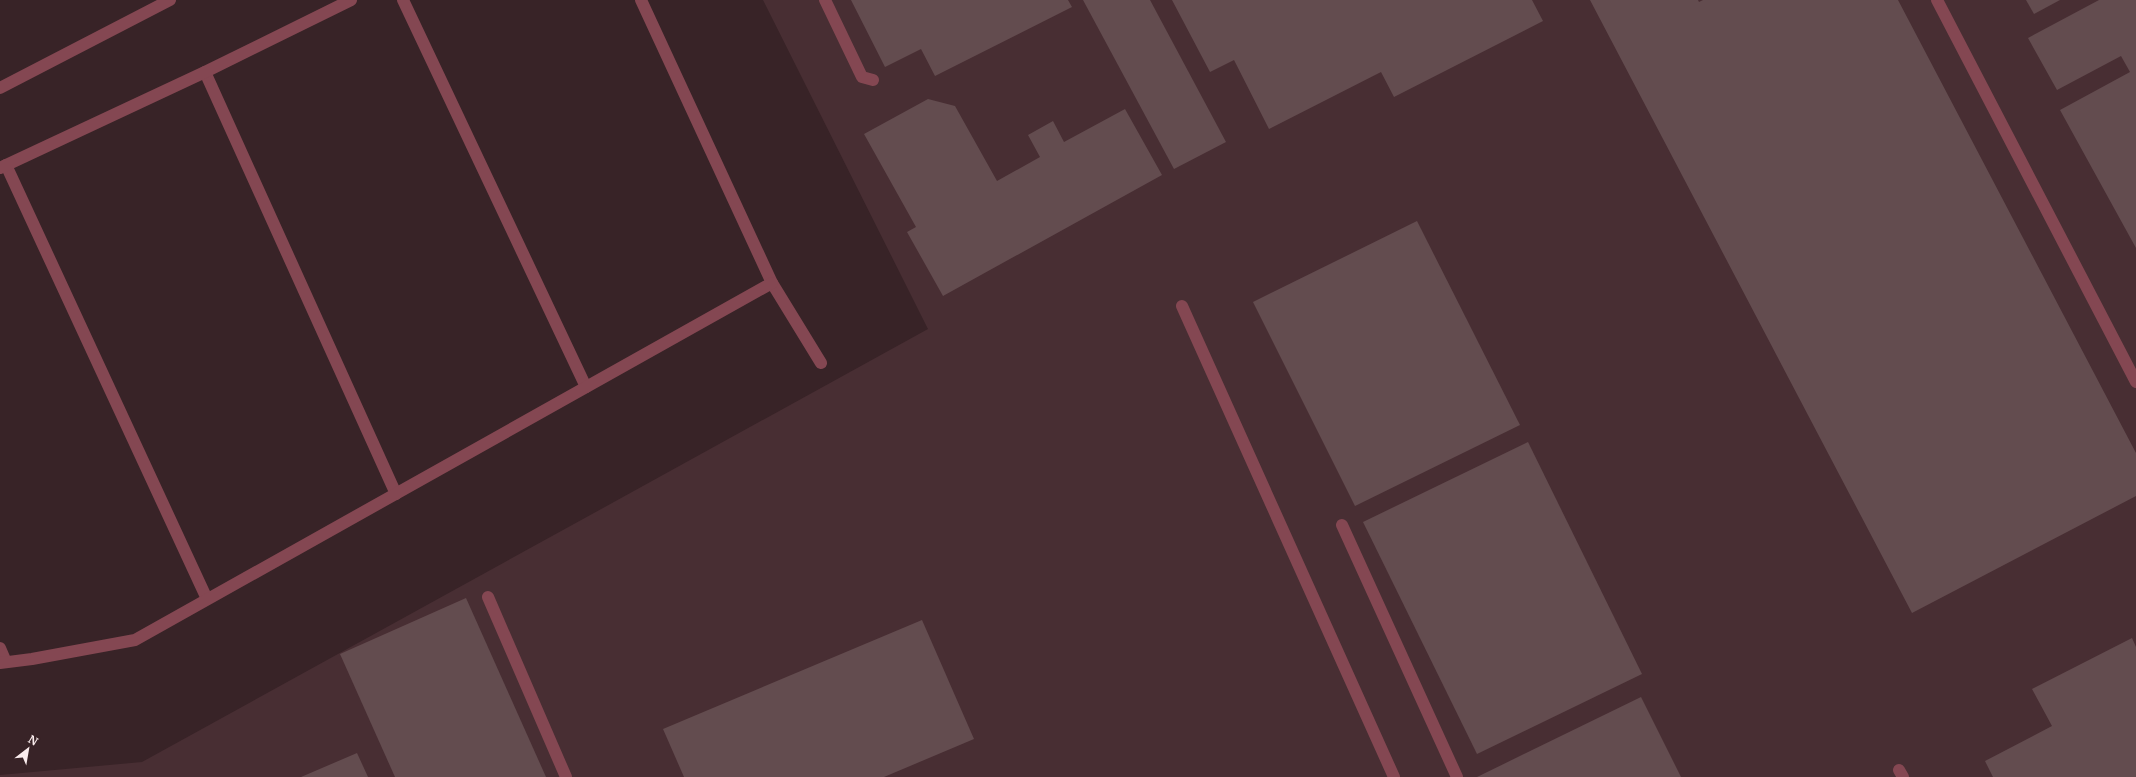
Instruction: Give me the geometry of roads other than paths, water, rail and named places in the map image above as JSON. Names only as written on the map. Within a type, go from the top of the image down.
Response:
[{"type":"street","points":[[0,88],[170,0]]},
{"type":"street","points":[[207,599],[3,166],[205,72],[351,0]]},
{"type":"street","points":[[403,0],[586,387]]},
{"type":"street","points":[[641,0],[772,283],[821,363]]},
{"type":"street","points":[[824,0],[862,77],[873,80]]},
{"type":"street","points":[[1937,0],[2136,382]]},
{"type":"street","points":[[205,72],[396,494]]},
{"type":"street","points":[[0,648],[3,662],[32,659],[135,640],[772,283]]},
{"type":"street","points":[[1182,306],[1394,777]]},
{"type":"street","points":[[1342,525],[1457,777]]},
{"type":"street","points":[[488,597],[566,777]]}]
